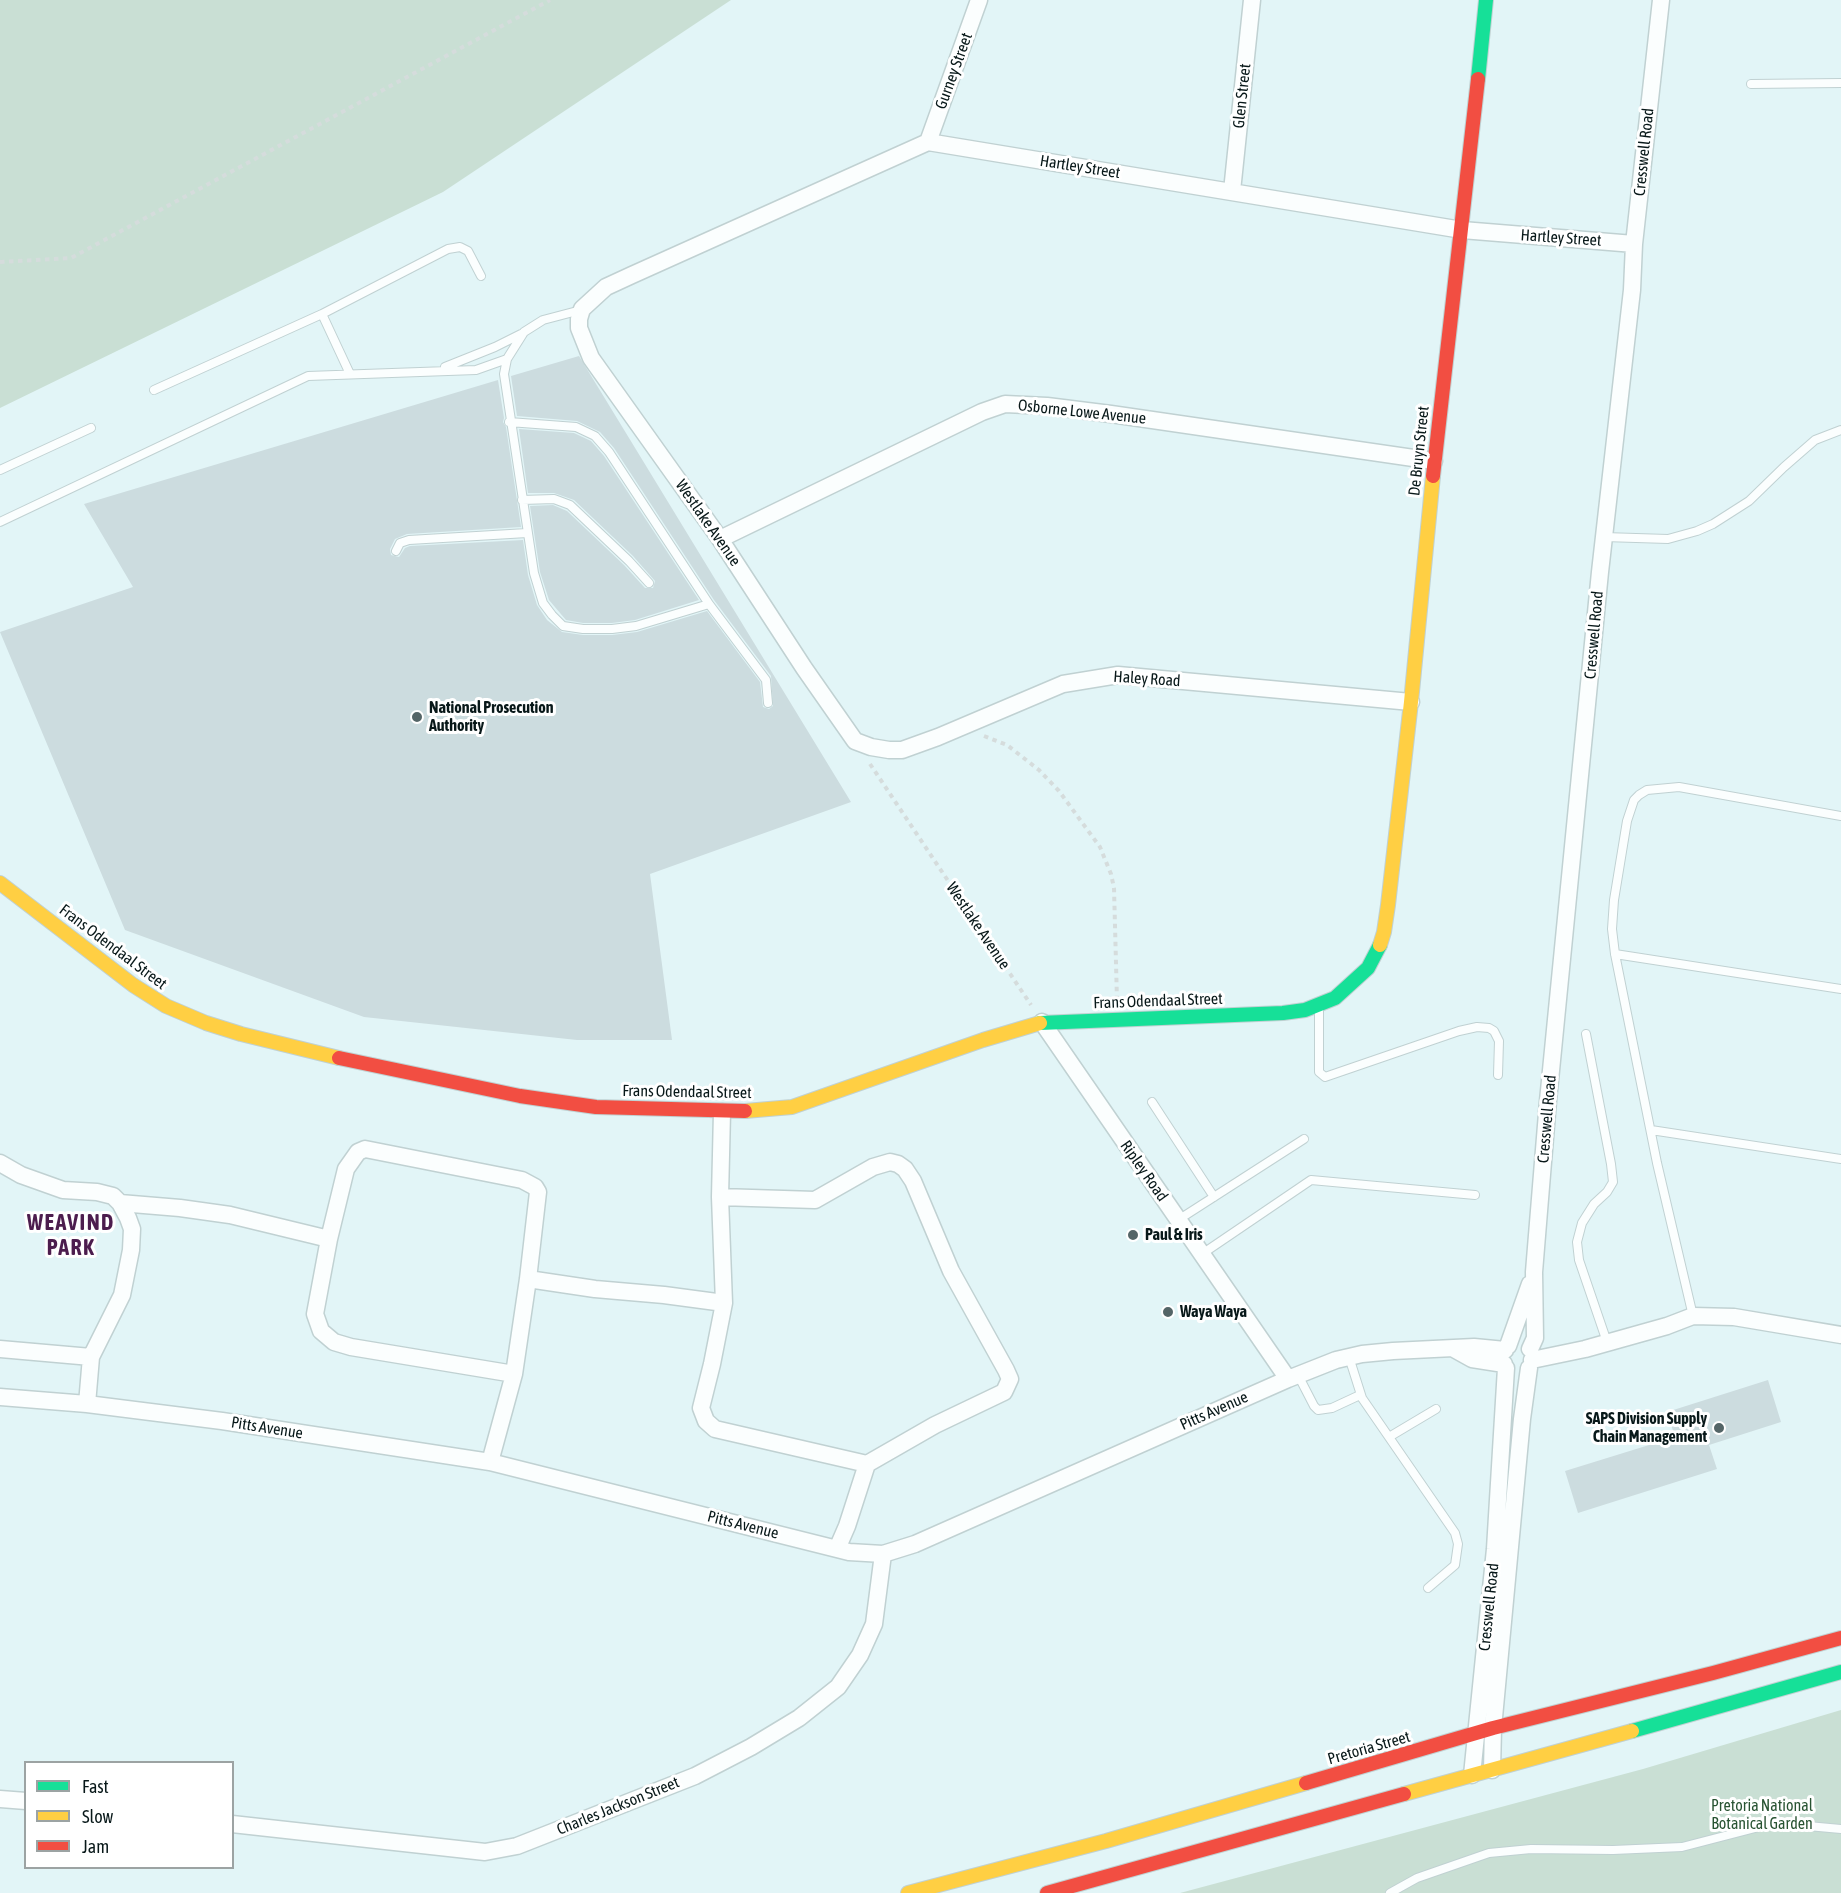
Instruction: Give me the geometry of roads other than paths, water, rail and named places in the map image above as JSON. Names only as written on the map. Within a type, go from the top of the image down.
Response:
[{"type":"street","name":"Gurney Street","points":[[928,142],[979,0]]},
{"type":"street","name":"Glen Street","points":[[1233,191],[1252,0]]},
{"type":"street","name":"De Bruyn Street","points":[[1388,905],[1411,702],[1434,461],[1462,230],[1486,0]]},
{"type":"street","name":"Cresswell Road","points":[[1472,1775],[1485,1731],[1530,1359],[1535,1338],[1534,1272],[1548,1101],[1604,537],[1632,290],[1634,244],[1662,0]]},
{"type":"street","name":"Hartley Street","points":[[928,142],[1462,230],[1634,244]]},
{"type":"street","points":[[582,309],[606,287],[928,142]]},
{"type":"street","name":"Westlake Avenue","points":[[582,309],[579,328],[591,358],[720,539],[804,668],[855,741]]},
{"type":"street","name":"Osborne Lowe Avenue","points":[[720,539],[982,412],[1005,404],[1047,406],[1111,414],[1434,461]]},
{"type":"street","name":"Haley Road","points":[[855,741],[880,749],[902,750],[1063,684],[1118,675],[1411,702]]},
{"type":"street","name":"Frans Odendaal Street","points":[[0,883],[133,985],[166,1006],[223,1029],[316,1053],[520,1096],[596,1107],[722,1112],[792,1107],[1042,1022],[1283,1013],[1305,1010],[1345,990],[1368,968],[1378,950],[1384,932],[1388,905]]},
{"type":"street","name":"Ripley Road","points":[[1042,1022],[1202,1254],[1293,1377]]},
{"type":"street","points":[[722,1112],[720,1197],[724,1303],[701,1407],[706,1421],[715,1429],[867,1464]]},
{"type":"street","points":[[490,1462],[514,1374],[539,1196],[535,1187],[522,1180],[365,1149],[358,1152],[352,1157],[346,1169],[329,1239],[315,1314],[321,1331],[329,1339],[351,1347],[514,1374]]},
{"type":"street","points":[[720,1197],[815,1200],[873,1167],[890,1162],[905,1169],[913,1180],[951,1271],[1010,1379],[1005,1392],[935,1425],[867,1464],[837,1549]]},
{"type":"street","points":[[0,1163],[21,1175],[63,1190],[113,1196],[120,1203],[132,1229],[131,1250],[123,1295],[91,1357],[87,1404]]},
{"type":"street","points":[[120,1203],[230,1215],[329,1239]]},
{"type":"street","name":"Cresswell Road","points":[[1492,1770],[1485,1731],[1506,1357],[1534,1272]]},
{"type":"street","points":[[528,1279],[724,1303]]},
{"type":"street","points":[[1530,1359],[1518,1343],[1506,1357],[1517,1373],[1530,1359],[1585,1349],[1694,1316],[1734,1317],[1841,1335]]},
{"type":"street","points":[[0,1349],[91,1357]]},
{"type":"street","name":"Pitts Avenue","points":[[0,1397],[87,1404],[222,1421],[490,1462],[849,1552],[883,1554],[915,1544],[1293,1377],[1349,1357],[1454,1349],[1483,1362],[1506,1357]]},
{"type":"street","name":"Charles Jackson Street","points":[[234,1824],[485,1852],[517,1846],[695,1776],[751,1747],[799,1718],[838,1687],[860,1655],[874,1624],[883,1554]]},
{"type":"street","name":"Pretoria Street","points":[[908,1893],[1106,1841],[1485,1731],[1841,1638]]},
{"type":"street","points":[[1047,1893],[1841,1671]]},
{"type":"street","points":[[0,1799],[24,1801]]},
{"type":"lane","points":[[1751,84],[1841,83]]},
{"type":"lane","points":[[154,390],[322,314],[448,249],[460,247],[468,251],[481,276]]},
{"type":"lane","points":[[439,370],[495,347],[543,320],[582,309]]},
{"type":"lane","points":[[322,314],[350,375]]},
{"type":"lane","points":[[524,332],[507,359],[504,374],[509,422],[538,593],[552,615],[563,626],[612,629],[636,626],[709,604]]},
{"type":"lane","points":[[0,522],[308,376],[476,370],[507,359]]},
{"type":"lane","points":[[509,422],[576,427],[595,436],[609,452],[709,604],[766,680],[768,703]]},
{"type":"lane","points":[[0,470],[91,428]]},
{"type":"lane","points":[[1604,537],[1668,539],[1697,531],[1720,520],[1749,501],[1815,441],[1841,430]]},
{"type":"lane","points":[[522,500],[554,499],[570,505],[649,583]]},
{"type":"lane","points":[[396,551],[400,543],[408,540],[527,533]]},
{"type":"lane","points":[[1694,1316],[1651,1130],[1615,954],[1612,929],[1614,900],[1627,821],[1634,800],[1647,790],[1679,787],[1841,816]]},
{"type":"lane","points":[[1615,954],[1841,989]]},
{"type":"lane","points":[[1319,1005],[1319,1072],[1325,1077],[1459,1031],[1477,1027],[1494,1031],[1499,1041],[1498,1075]]},
{"type":"lane","points":[[1586,1034],[1613,1182],[1581,1223],[1577,1242],[1579,1260],[1607,1342]]},
{"type":"lane","points":[[1152,1102],[1214,1197]]},
{"type":"lane","points":[[1651,1130],[1841,1159]]},
{"type":"lane","points":[[1178,1220],[1304,1139]]},
{"type":"lane","points":[[1202,1254],[1311,1180],[1474,1195]]},
{"type":"lane","points":[[1349,1357],[1360,1395],[1451,1526],[1458,1544],[1455,1565],[1428,1588]]},
{"type":"lane","points":[[1293,1377],[1318,1410],[1332,1408],[1360,1395]]},
{"type":"lane","points":[[1389,1437],[1436,1409]]},
{"type":"lane","points":[[1390,1893],[1417,1878],[1489,1853],[1540,1848],[1613,1850],[1682,1847],[1722,1835],[1763,1826],[1786,1824],[1841,1829]]},
{"type":"place","name":"National Prosecution Authority","points":[[417,717]]},
{"type":"place","name":"Paul & Iris","points":[[1133,1235]]},
{"type":"place","name":"Waya Waya","points":[[1168,1312]]},
{"type":"place","name":"SAPS Division Supply Chain Management","points":[[1719,1428]]},
{"type":"district","name":"WEAVIND PARK","points":[[71,1236]]},
{"type":"park label","name":"Pretoria National Botanical Garden","points":[[1762,1815]]}]
